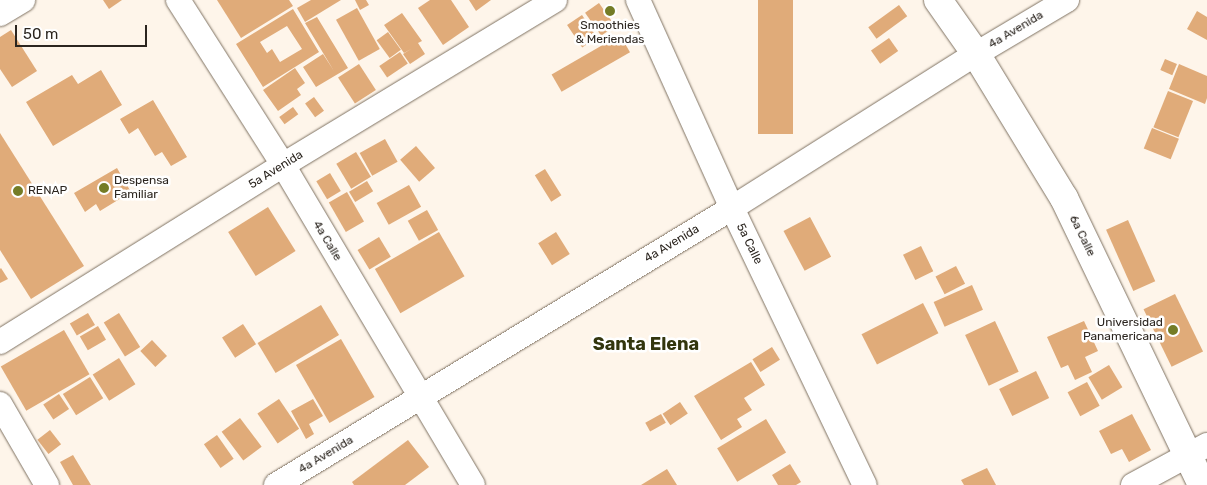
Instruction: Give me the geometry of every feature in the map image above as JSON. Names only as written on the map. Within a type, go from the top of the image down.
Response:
[{"type":"main road","name":"6a Calle","points":[[938,0],[976,54],[1064,198],[1197,450],[1202,485]]},
{"type":"street","points":[[0,14],[23,0]]},
{"type":"street","name":"4a Calle","points":[[178,0],[282,165],[473,485]]},
{"type":"street","name":"5a Avenida","points":[[0,342],[282,165],[554,0]]},
{"type":"street","name":"5a Calle","points":[[638,0],[732,208],[865,485]]},
{"type":"street","name":"4a Avenida","points":[[276,485],[732,208],[976,54],[1066,0]]},
{"type":"street","points":[[0,404],[47,485]]},
{"type":"street","points":[[1133,485],[1197,450]]},
{"type":"building","points":[[103,0],[122,0],[109,9]]},
{"type":"building","points":[[217,0],[289,0],[293,6],[241,38]]},
{"type":"building","points":[[311,0],[341,0],[305,22],[297,8]]},
{"type":"building","points":[[355,0],[366,0],[369,5],[360,10]]},
{"type":"building","points":[[430,0],[451,0],[469,27],[443,45],[418,8]]},
{"type":"building","points":[[469,0],[491,0],[476,11]]},
{"type":"building","points":[[758,0],[793,0],[793,134],[758,134]]},
{"type":"building","points":[[599,3],[615,26],[601,36],[585,13]]},
{"type":"building","points":[[899,5],[907,16],[876,39],[868,27]]},
{"type":"building","points":[[357,8],[380,49],[359,61],[336,20]]},
{"type":"building","points":[[293,9],[319,52],[263,87],[236,44]],"holes":[[[287,26],[302,49],[280,62],[272,49],[267,53],[260,42]]]},
{"type":"building","points":[[1197,11],[1207,17],[1207,40],[1187,29]]},
{"type":"building","points":[[402,13],[422,41],[418,43],[425,54],[410,64],[403,54],[411,49],[404,53],[384,25]]},
{"type":"building","points":[[582,15],[597,37],[582,47],[567,25]]},
{"type":"building","points":[[317,17],[348,68],[316,87],[303,67],[323,54],[334,71],[305,23]]},
{"type":"building","points":[[11,30],[37,71],[12,87],[0,69],[0,37]]},
{"type":"building","points":[[388,32],[401,50],[390,58],[377,40]]},
{"type":"building","points":[[620,35],[630,52],[562,92],[552,74]]},
{"type":"building","points":[[889,38],[898,51],[880,64],[871,51]]},
{"type":"building","points":[[400,52],[408,64],[387,78],[379,66]]},
{"type":"building","points":[[1165,59],[1177,64],[1172,75],[1160,70]]},
{"type":"building","points":[[359,64],[376,90],[355,104],[338,78]]},
{"type":"building","points":[[1179,64],[1207,76],[1207,98],[1205,104],[1169,89]]},
{"type":"building","points":[[295,68],[305,83],[297,89],[301,95],[278,111],[263,90]]},
{"type":"building","points":[[101,70],[122,105],[53,146],[26,102],[72,75],[78,84]]},
{"type":"building","points":[[1168,91],[1193,101],[1178,137],[1153,127]]},
{"type":"building","points":[[314,97],[324,111],[315,117],[305,103]]},
{"type":"building","points":[[153,100],[187,157],[171,166],[162,152],[155,156],[138,128],[129,134],[120,119]]},
{"type":"building","points":[[293,107],[298,114],[285,124],[279,117]]},
{"type":"building","points":[[1152,128],[1179,139],[1171,159],[1144,148]]},
{"type":"building","name":"RENAP","points":[[0,133],[84,266],[31,299],[0,250]]},
{"type":"building","points":[[385,139],[398,162],[372,176],[360,153]]},
{"type":"building","points":[[416,146],[435,168],[419,182],[400,160]]},
{"type":"building","points":[[356,152],[371,177],[351,189],[336,164]]},
{"type":"building","points":[[117,168],[131,192],[100,211],[96,204],[85,212],[74,193]]},
{"type":"building","points":[[545,169],[561,195],[551,202],[535,175]]},
{"type":"building","points":[[330,173],[341,191],[327,199],[316,181]]},
{"type":"building","points":[[367,181],[373,191],[355,202],[349,192]]},
{"type":"building","points":[[409,185],[421,207],[389,225],[377,203]]},
{"type":"building","points":[[347,192],[364,221],[346,232],[329,203]]},
{"type":"building","points":[[268,207],[296,251],[256,276],[228,232]]},
{"type":"building","points":[[427,210],[438,230],[419,241],[408,221]]},
{"type":"building","points":[[810,217],[831,257],[805,271],[784,231]]},
{"type":"building","points":[[1128,220],[1155,281],[1133,291],[1106,230]]},
{"type":"building","points":[[439,232],[464,276],[400,313],[375,269]]},
{"type":"building","points":[[556,232],[570,254],[552,265],[538,243]]},
{"type":"building","points":[[379,237],[391,257],[369,270],[358,250]]},
{"type":"building","points":[[921,246],[933,271],[915,280],[903,255]]},
{"type":"building","points":[[956,266],[965,284],[945,294],[936,276]]},
{"type":"building","points":[[0,269],[8,279],[0,283]]},
{"type":"building","points":[[972,285],[983,310],[945,327],[934,302]]},
{"type":"building","name":"Universidad Panamericana","points":[[1175,294],[1203,352],[1172,367],[1144,309]]},
{"type":"building","points":[[923,303],[938,333],[877,365],[862,334]]},
{"type":"building","points":[[321,305],[339,335],[276,373],[258,343]]},
{"type":"building","points":[[88,313],[95,325],[77,336],[70,324]]},
{"type":"building","points":[[119,313],[140,347],[125,356],[104,323]]},
{"type":"building","points":[[995,321],[1019,372],[989,386],[965,335]]},
{"type":"building","points":[[1084,321],[1098,351],[1085,357],[1092,372],[1075,380],[1068,365],[1061,368],[1047,337]]},
{"type":"building","points":[[243,324],[256,344],[235,358],[222,338]]},
{"type":"building","points":[[98,326],[106,340],[88,350],[80,336]]},
{"type":"building","points":[[64,330],[90,374],[26,411],[1,366]]},
{"type":"building","points":[[341,339],[374,397],[329,423],[296,365]]},
{"type":"building","points":[[152,340],[167,356],[155,367],[140,351]]},
{"type":"building","points":[[772,347],[780,360],[760,372],[752,359]]},
{"type":"building","points":[[119,358],[135,384],[109,401],[93,374]]},
{"type":"building","points":[[751,362],[765,385],[744,398],[752,410],[737,419],[742,427],[721,440],[694,396]]},
{"type":"building","points":[[1109,365],[1122,387],[1102,400],[1088,377]]},
{"type":"building","points":[[1036,371],[1049,398],[1012,416],[999,389]]},
{"type":"building","points":[[90,377],[103,398],[76,415],[63,394]]},
{"type":"building","points":[[1087,382],[1100,406],[1080,416],[1068,392]]},
{"type":"building","points":[[59,394],[69,409],[53,420],[43,405]]},
{"type":"building","points":[[279,399],[299,429],[278,443],[257,414]]},
{"type":"building","points":[[313,399],[323,416],[309,424],[314,434],[306,439],[291,411]]},
{"type":"building","points":[[680,402],[688,414],[670,425],[663,414]]},
{"type":"building","points":[[661,414],[666,423],[650,431],[645,423]]},
{"type":"building","points":[[1132,414],[1151,450],[1129,462],[1122,449],[1111,454],[1099,431]]},
{"type":"building","points":[[240,418],[262,447],[243,461],[222,432]]},
{"type":"building","points":[[766,419],[786,452],[737,482],[717,448]]},
{"type":"building","points":[[50,430],[61,444],[48,454],[37,440]]},
{"type":"building","points":[[217,435],[234,459],[221,468],[204,444]]},
{"type":"building","points":[[408,440],[429,467],[405,485],[354,485],[352,482]]},
{"type":"building","points":[[73,455],[91,485],[73,485],[60,462]]},
{"type":"building","points":[[790,464],[801,482],[796,485],[778,485],[772,475]]},
{"type":"building","points":[[987,468],[996,485],[964,485],[961,480]]},
{"type":"building","points":[[667,469],[677,485],[641,485]]},
{"type":"place","name":"Smoothies & Meriendas","points":[[610,11]]},
{"type":"place","name":"Despensa Familiar","points":[[104,188]]},
{"type":"place","name":"RENAP","points":[[18,191]]},
{"type":"place","name":"Universidad Panamericana","points":[[1173,330]]},
{"type":"district","name":"Santa Elena","points":[[646,344]]}]
